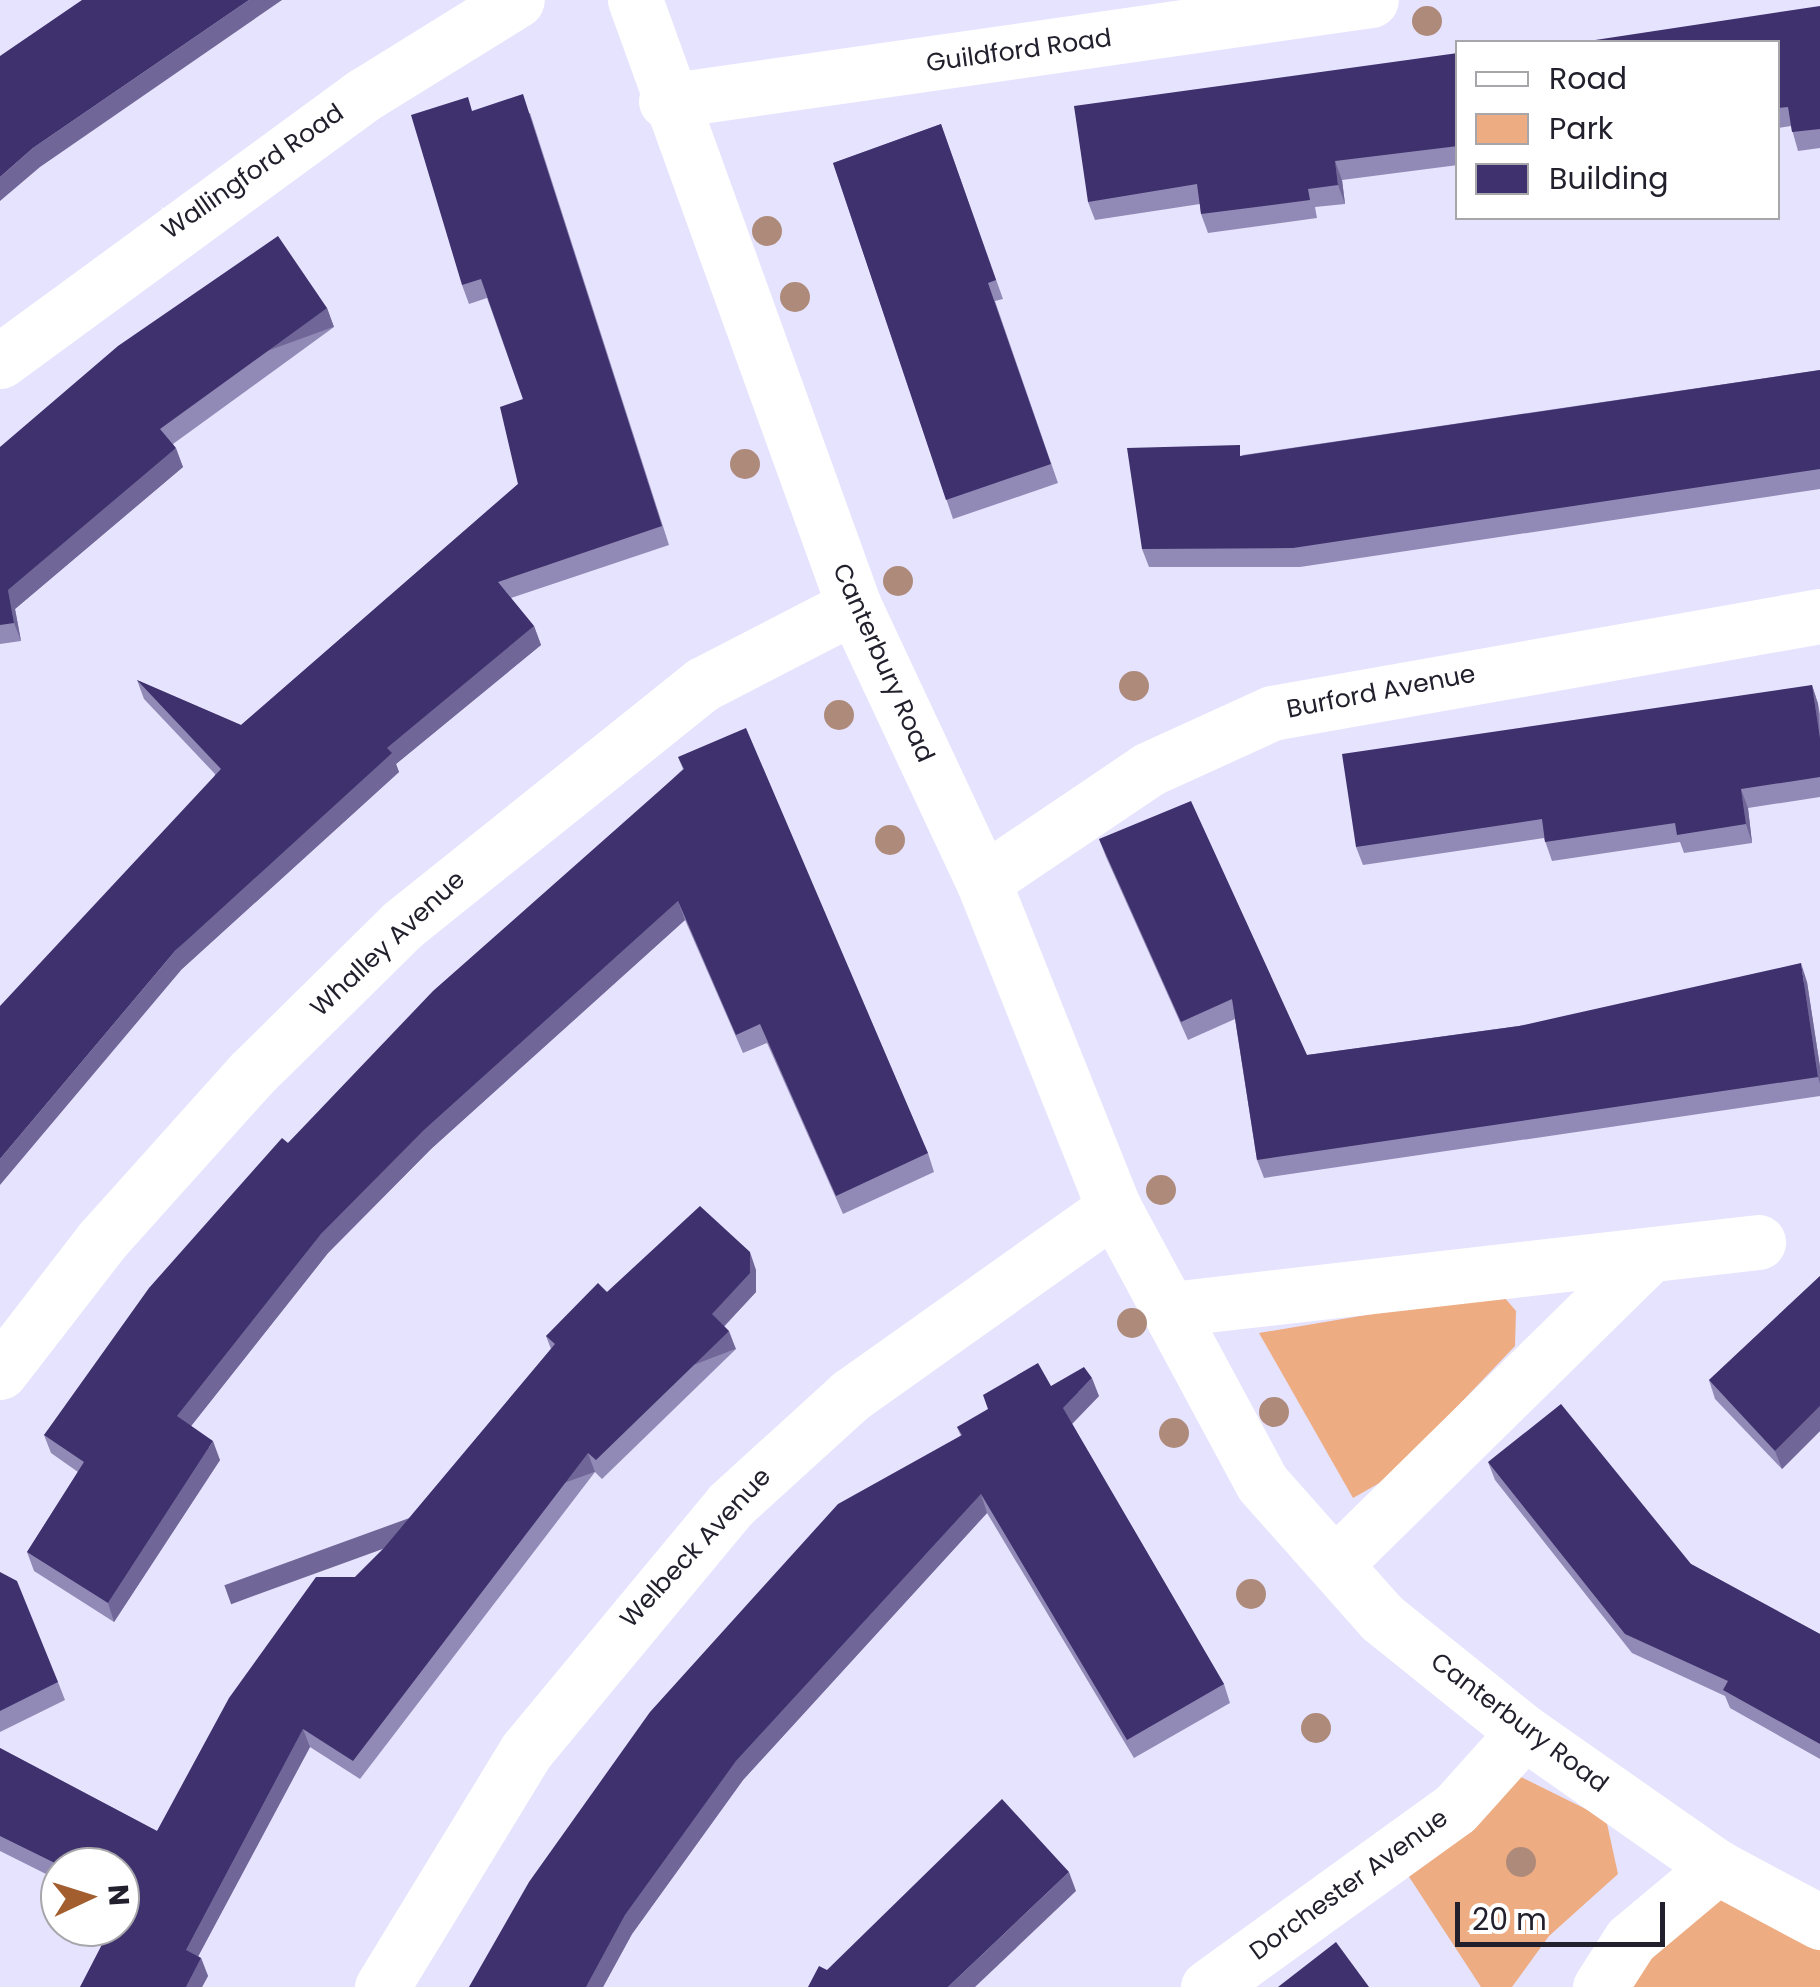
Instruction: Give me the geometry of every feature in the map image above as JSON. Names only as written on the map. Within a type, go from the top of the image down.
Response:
[{"type":"street","name":"Wallingford Road","points":[[0,360],[314,129],[517,0]]},
{"type":"street","name":"Canterbury Road","points":[[635,0],[666,102],[854,606],[983,880],[1114,1208],[1262,1484],[1382,1618],[1524,1732],[1716,1866],[1820,1922]]},
{"type":"street","name":"Guildford Road","points":[[666,102],[1372,0]]},
{"type":"street","name":"Whalley Avenue","points":[[0,1372],[164,1171],[402,926],[568,784],[703,684],[854,606]]},
{"type":"street","name":"Burford Avenue","points":[[983,880],[1149,770],[1272,713],[1820,616]]},
{"type":"street","name":"Welbeck Avenue","points":[[382,1987],[526,1751],[730,1505],[851,1395],[1114,1208]]},
{"type":"street","points":[[1172,1310],[1645,1259],[1758,1242]]},
{"type":"street","points":[[1335,1564],[1645,1259]]},
{"type":"street","name":"Dorchester Avenue","points":[[1208,1987],[1455,1809],[1524,1732]]},
{"type":"street","points":[[1600,1987],[1630,1940],[1716,1866]]},
{"type":"green space","points":[[1485,1295],[1504,1297],[1516,1311],[1515,1346],[1390,1477],[1353,1498],[1259,1333]]},
{"type":"green space","points":[[1515,1774],[1606,1819],[1618,1874],[1549,1936],[1512,1987],[1481,1987],[1400,1863]]},
{"type":"green space","points":[[1716,1871],[1820,1938],[1820,1987],[1600,1987]]},
{"type":"building","points":[[82,0],[249,0],[33,148],[0,177],[0,56]]},
{"type":"building","points":[[1820,6],[1820,129],[1792,132],[1788,107],[1780,108],[1780,40],[1595,40]]},
{"type":"building","points":[[1455,53],[1455,146],[1335,161],[1338,185],[1308,189],[1310,200],[1201,214],[1197,184],[1088,202],[1074,106]]},
{"type":"building","points":[[523,94],[662,526],[498,582],[534,626],[387,748],[392,753],[175,951],[0,1159],[0,1006],[221,769],[137,680],[241,725],[518,484],[500,407],[523,399],[481,279],[462,285],[411,115],[468,97],[472,111]]},
{"type":"building","points":[[941,124],[996,280],[988,283],[1051,464],[946,500],[833,163]]},
{"type":"building","points":[[278,236],[327,308],[160,429],[176,448],[8,590],[14,623],[0,625],[0,447],[118,346]]},
{"type":"building","points":[[1820,370],[1820,469],[1293,548],[1142,549],[1127,448],[1240,445],[1240,456]]},
{"type":"building","points":[[1812,685],[1820,738],[1820,777],[1741,789],[1746,824],[1677,835],[1675,823],[1545,842],[1542,819],[1356,847],[1342,754]]},
{"type":"building","points":[[746,728],[928,1153],[836,1196],[760,1024],[736,1035],[678,901],[424,1130],[321,1234],[177,1416],[213,1441],[108,1603],[27,1552],[84,1462],[44,1435],[149,1288],[282,1138],[288,1143],[433,991],[684,769],[678,757]]},
{"type":"building","points":[[1191,801],[1307,1055],[1519,1026],[1801,963],[1818,1077],[1257,1160],[1232,999],[1181,1022],[1099,839]]},
{"type":"building","points":[[700,1206],[750,1252],[750,1273],[712,1314],[729,1331],[596,1460],[588,1453],[353,1761],[303,1729],[186,1950],[201,1958],[186,1987],[80,1987],[101,1947],[140,1947],[140,1847],[40,1847],[40,1856],[0,1836],[0,1748],[157,1831],[229,1698],[316,1577],[355,1577],[384,1548],[555,1344],[546,1336],[598,1283],[607,1292]]},
{"type":"building","points":[[1820,1276],[1820,1406],[1775,1451],[1709,1380]]},
{"type":"building","points":[[1038,1363],[1051,1386],[1084,1367],[1092,1378],[1063,1408],[1224,1684],[1127,1740],[981,1494],[736,1761],[625,1915],[586,1987],[469,1987],[529,1882],[650,1712],[838,1504],[962,1435],[957,1427],[988,1409],[983,1395]]},
{"type":"building","points":[[1561,1404],[1691,1564],[1820,1634],[1820,1744],[1723,1690],[1728,1681],[1625,1634],[1488,1462]]},
{"type":"building","points":[[0,1572],[17,1581],[58,1682],[0,1711]]},
{"type":"building","points":[[1002,1799],[1069,1872],[948,1987],[808,1987],[819,1966],[827,1970]]},
{"type":"building","points":[[1336,1942],[1369,1987],[1278,1987]]}]
